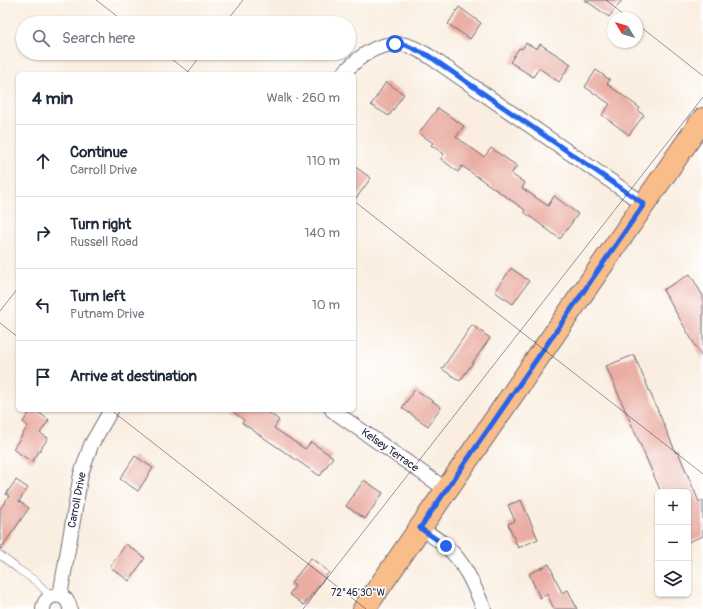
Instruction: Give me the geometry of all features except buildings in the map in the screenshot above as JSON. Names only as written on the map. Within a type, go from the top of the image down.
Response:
[{"type":"main road","points":[[364,609],[703,120]]},
{"type":"street","points":[[345,72],[351,64],[370,50],[381,46],[395,44],[406,45],[429,56],[644,204]]},
{"type":"street","name":"Carroll Drive","points":[[43,609],[44,603],[55,596],[81,474],[91,445],[110,412]]},
{"type":"street","name":"Kelsey Terrace","points":[[335,412],[447,490]]},
{"type":"street","points":[[420,528],[442,543],[454,554],[468,573],[484,609]]},
{"type":"street","points":[[55,596],[68,600],[70,609]]},
{"type":"lane","points":[[0,555],[55,596]]},
{"type":"route","points":[[395,44],[406,45],[429,56],[644,204],[420,528],[446,546]]}]
